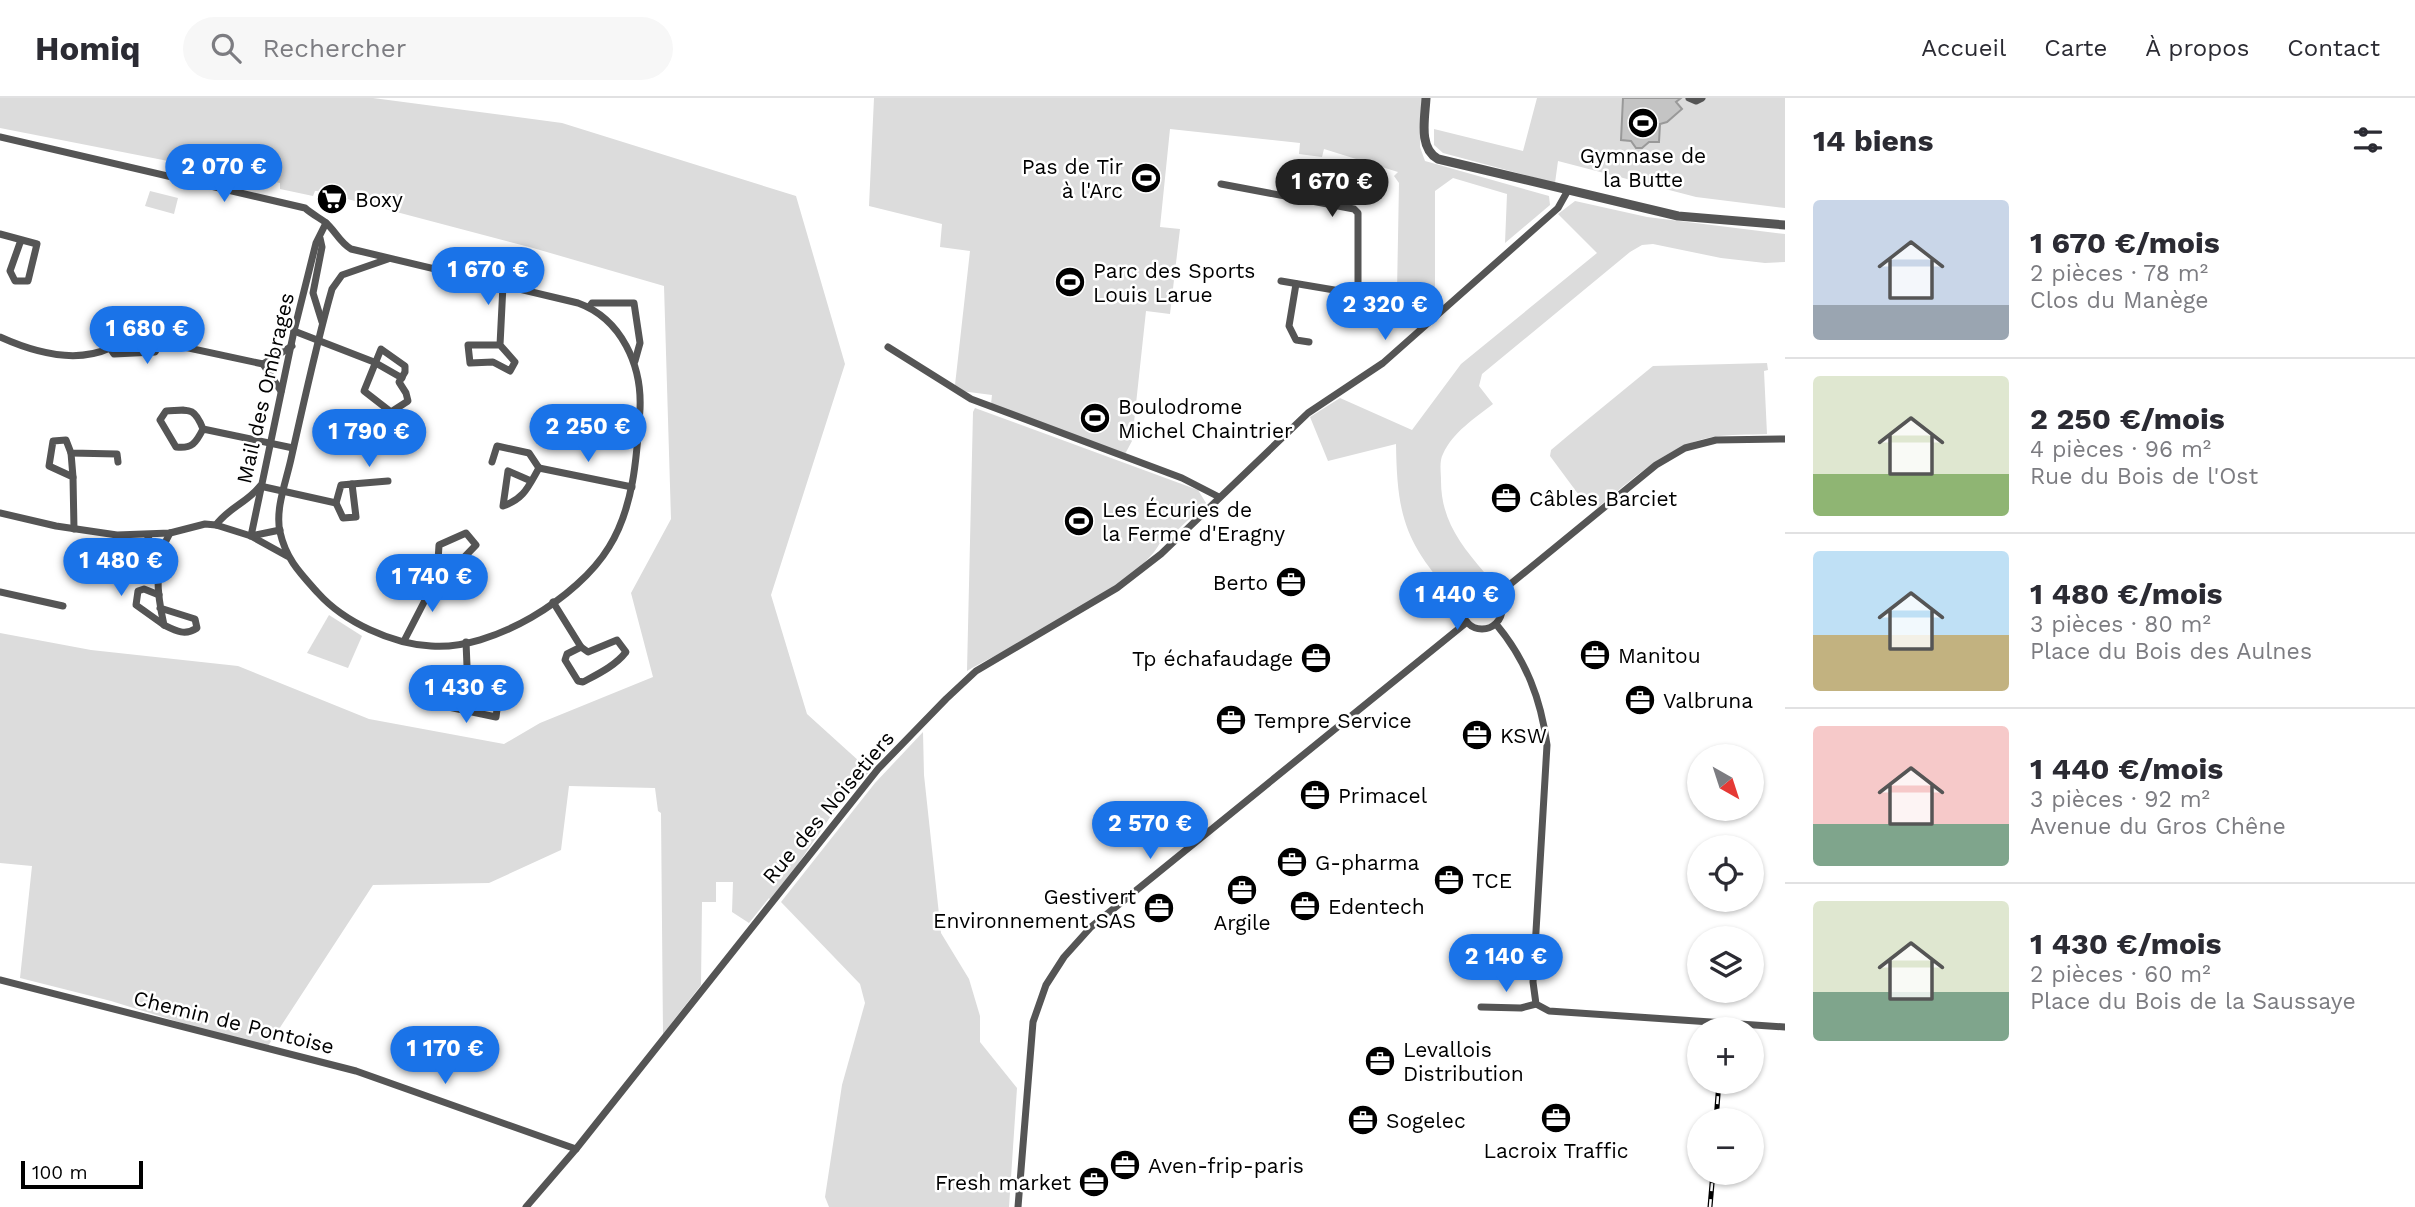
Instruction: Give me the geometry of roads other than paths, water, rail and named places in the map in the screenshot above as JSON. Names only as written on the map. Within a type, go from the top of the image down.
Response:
[{"type":"street","points":[[1426,98],[1425,145],[1430,154],[1438,159],[1567,192],[1678,216],[1785,225]]},
{"type":"street","points":[[1689,98],[1696,101],[1702,98]]},
{"type":"street","points":[[0,137],[305,208],[326,223],[343,244],[388,259],[589,307],[625,342],[635,361],[640,382],[632,487],[623,518],[610,547],[573,588],[553,602],[515,626],[466,642],[431,646],[379,633],[336,610],[297,571],[287,556],[251,536],[216,525],[205,524],[170,533],[117,535],[0,513]]},
{"type":"street","points":[[1220,184],[1354,209],[1359,217],[1358,294]]},
{"type":"street","name":"Rue des Noisetiers","points":[[526,1207],[576,1149],[878,769],[946,699],[976,671],[1117,588],[1161,554],[1308,413],[1382,363],[1558,208],[1567,192]]},
{"type":"street","name":"Mail des Ombrages","points":[[251,536],[294,331],[316,243],[326,223]]},
{"type":"street","points":[[0,234],[37,244],[28,281],[15,281],[10,271],[21,240]]},
{"type":"street","points":[[320,238],[322,247],[313,293],[322,323]]},
{"type":"street","name":"Mail des Ombrages","points":[[287,556],[280,530],[284,492],[332,289],[342,275],[388,259]]},
{"type":"street","points":[[1281,281],[1402,301],[1427,323]]},
{"type":"street","points":[[1296,284],[1289,326],[1296,340],[1309,341]]},
{"type":"street","points":[[500,345],[468,345],[470,363],[493,362],[510,372],[515,362],[500,345],[503,285]]},
{"type":"street","points":[[589,307],[592,303],[634,303],[640,343],[635,361]]},
{"type":"street","points":[[294,331],[374,362],[402,378]]},
{"type":"street","points":[[0,337],[39,352],[60,355],[101,352],[110,348],[112,342],[125,340],[160,342],[262,364],[282,392]]},
{"type":"street","points":[[110,348],[114,354],[155,352],[160,342]]},
{"type":"street","points":[[262,364],[292,346]]},
{"type":"street","points":[[888,347],[971,399],[1182,478],[1219,497]]},
{"type":"street","points":[[381,349],[405,366],[398,383],[406,393],[408,401],[391,412],[364,391],[374,362],[381,349]]},
{"type":"street","points":[[192,410],[197,414],[203,429],[194,445],[189,448],[176,447],[160,420],[166,411],[192,410]]},
{"type":"street","points":[[203,429],[293,449]]},
{"type":"street","points":[[1497,595],[1656,465],[1685,449],[1716,440],[1785,439]]},
{"type":"street","points":[[73,477],[49,466],[54,440],[66,440],[71,453],[73,477],[74,529]]},
{"type":"street","points":[[492,463],[497,446],[529,453],[539,468],[632,487]]},
{"type":"street","points":[[71,453],[117,454],[117,461]]},
{"type":"street","points":[[531,481],[508,471],[503,506],[519,501],[539,468]]},
{"type":"street","points":[[352,484],[356,517],[343,518],[336,503],[341,485],[352,484],[388,481]]},
{"type":"street","points":[[216,525],[224,514],[251,498],[260,486],[336,503]]},
{"type":"street","points":[[251,536],[280,530]]},
{"type":"street","points":[[159,560],[170,533]]},
{"type":"street","points":[[404,641],[437,577],[439,545],[466,533],[476,545],[449,573],[437,577]]},
{"type":"street","points":[[147,535],[155,546],[159,560],[159,595],[164,625]]},
{"type":"street","points":[[159,595],[144,589],[138,591],[136,605],[178,632],[190,632],[197,628],[195,619],[160,608]]},
{"type":"street","points":[[1484,589],[1497,595],[1502,611],[1496,624],[1481,629],[1467,622],[1463,604],[1471,592],[1484,589]]},
{"type":"street","points":[[0,592],[62,606]]},
{"type":"street","points":[[553,602],[581,647],[588,652],[617,640],[626,652],[606,670],[583,682],[578,681],[565,660],[567,654],[581,647]]},
{"type":"street","points":[[1018,1207],[1033,1022],[1046,985],[1064,957],[1091,927],[1467,622]]},
{"type":"street","points":[[1496,624],[1520,657],[1535,688],[1544,719],[1547,745],[1533,982],[1536,1003]]},
{"type":"street","points":[[466,642],[468,690],[472,698],[498,702],[496,717],[439,705],[440,694],[468,690]]},
{"type":"street","name":"Chemin de Pontoise","points":[[0,980],[356,1071],[576,1149]]},
{"type":"street","points":[[1481,1007],[1521,1009],[1536,1003]]},
{"type":"street","points":[[1536,1003],[1549,1011],[1785,1027]]},
{"type":"railway","points":[[1717,1108],[1718,1094]]},
{"type":"railway","points":[[1710,1207],[1712,1185]]},
{"type":"place","name":"Gymnase de la Butte","points":[[1643,123]]},
{"type":"place","name":"Pas de Tir à l'Arc","points":[[1146,178]]},
{"type":"place","name":"Boxy","points":[[332,199]]},
{"type":"place","name":"Parc des Sports Louis Larue","points":[[1070,282]]},
{"type":"place","name":"Boulodrome Michel Chaintrier","points":[[1095,418]]},
{"type":"place","name":"Câbles Barciet","points":[[1506,498]]},
{"type":"place","name":"Les Écuries de la Ferme d'Eragny","points":[[1079,521]]},
{"type":"place","name":"Berto","points":[[1291,582]]},
{"type":"place","name":"Manitou","points":[[1595,655]]},
{"type":"place","name":"Tp échafaudage","points":[[1316,658]]},
{"type":"place","name":"Valbruna","points":[[1640,700]]},
{"type":"place","name":"Tempre Service","points":[[1231,720]]},
{"type":"place","name":"KSW","points":[[1477,735]]},
{"type":"place","name":"Primacel","points":[[1315,795]]},
{"type":"place","name":"G-pharma","points":[[1292,862]]},
{"type":"place","name":"TCE","points":[[1449,880]]},
{"type":"place","name":"Argile","points":[[1242,890]]},
{"type":"place","name":"Edentech","points":[[1305,906]]},
{"type":"place","name":"Gestivert Environnement SAS","points":[[1159,908]]},
{"type":"place","name":"Levallois Distribution","points":[[1380,1061]]},
{"type":"place","name":"Lacroix Traffic","points":[[1556,1118]]},
{"type":"place","name":"Sogelec","points":[[1363,1120]]},
{"type":"place","name":"Aven-frip-paris","points":[[1125,1165]]},
{"type":"place","name":"Fresh market","points":[[1094,1182]]}]
